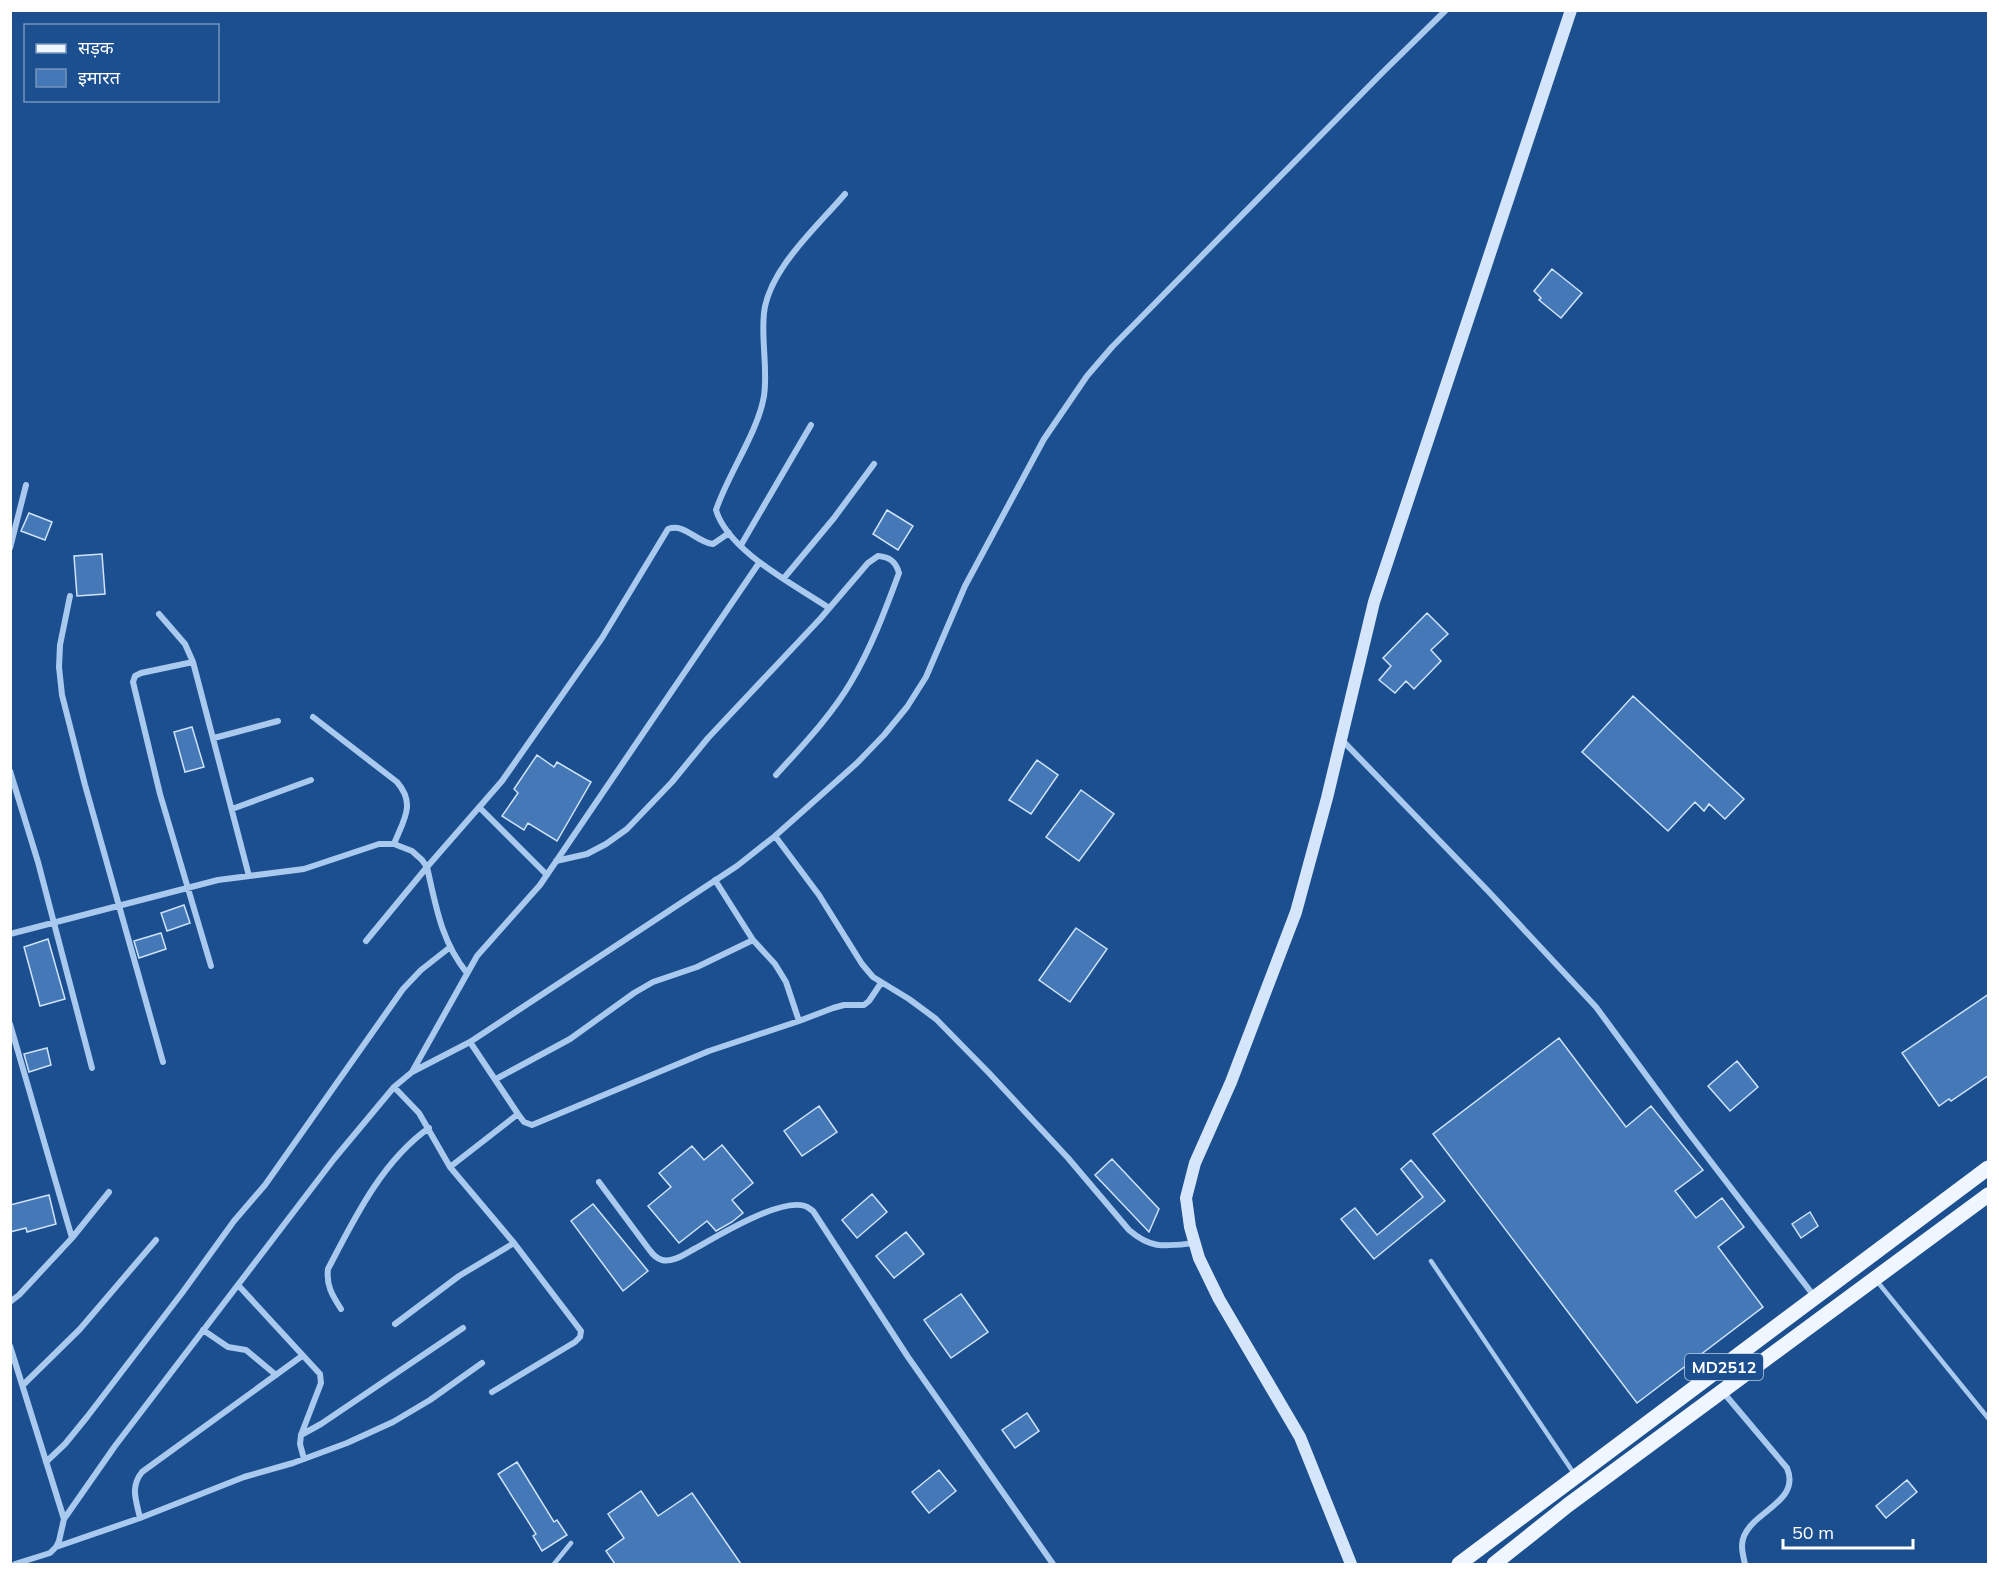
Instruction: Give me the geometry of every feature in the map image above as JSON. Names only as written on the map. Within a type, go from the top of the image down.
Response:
[{"type":"main road","name":"MD2512","points":[[1459,1564],[1989,1168]]},
{"type":"main road","name":"MD2512","points":[[1494,1564],[1568,1505],[1989,1195]]},
{"type":"street","points":[[56,1547],[64,1519],[115,1446],[333,1158],[394,1087],[412,1072],[470,1042],[715,880],[774,836],[857,763],[884,735],[907,707],[926,677],[965,586],[1044,439],[1087,376],[1112,347],[1446,10]]},
{"type":"street","points":[[1352,1564],[1300,1437],[1219,1299],[1199,1258],[1190,1227],[1186,1198],[1195,1163],[1231,1082],[1296,912],[1374,602],[1571,10]]},
{"type":"street","points":[[830,608],[759,563],[719,521],[716,510],[759,413],[764,395],[764,314],[768,293],[776,275],[845,194]]},
{"type":"street","points":[[741,545],[811,425]]},
{"type":"street","points":[[784,578],[834,518],[874,464]]},
{"type":"street","points":[[10,548],[26,485]]},
{"type":"street","points":[[366,941],[502,781],[602,638],[668,529],[675,526],[682,528],[706,543],[713,544],[729,533]]},
{"type":"street","points":[[556,861],[587,854],[627,829],[652,804],[708,738],[830,608],[868,562],[878,556],[890,559],[897,566],[899,573],[876,635],[850,684],[815,731],[776,775]]},
{"type":"street","points":[[412,1072],[477,956],[547,875],[759,563]]},
{"type":"street","points":[[70,596],[60,645],[59,667],[62,695],[163,1062]]},
{"type":"street","points":[[159,614],[185,644],[193,662],[249,876]]},
{"type":"street","points":[[193,662],[141,673],[135,676],[133,682],[160,794],[211,966]]},
{"type":"street","points":[[313,717],[397,782],[405,791],[408,808],[394,844]]},
{"type":"street","points":[[214,738],[278,721]]},
{"type":"street","points":[[1341,740],[1490,892],[1596,1007],[1816,1299]]},
{"type":"street","points":[[10,771],[38,862],[92,1068]]},
{"type":"street","points":[[232,810],[311,780]]},
{"type":"street","points":[[479,807],[547,875]]},
{"type":"street","points":[[774,836],[819,895],[862,964],[881,983],[909,999],[936,1019],[990,1073],[1141,1240],[1160,1245],[1195,1243]]},
{"type":"street","points":[[10,934],[218,880],[304,869],[378,844],[394,844],[412,851],[427,867],[449,948],[467,973]]},
{"type":"street","points":[[715,880],[753,940],[775,964],[786,982],[799,1021]]},
{"type":"street","points":[[496,1079],[570,1039],[653,982],[697,967],[753,940]]},
{"type":"street","points":[[46,1462],[65,1444],[87,1417],[265,1185],[403,989],[421,970],[449,948]]},
{"type":"street","points":[[470,1042],[518,1114],[524,1122],[532,1125],[709,1051],[833,1008],[844,1005],[859,1006],[869,1001],[881,983]]},
{"type":"street","points":[[10,1024],[72,1238]]},
{"type":"street","points":[[394,1087],[419,1113],[450,1167],[514,1243],[581,1331],[580,1337],[575,1342],[492,1392]]},
{"type":"street","points":[[450,1167],[518,1114]]},
{"type":"street","points":[[341,1309],[327,1280],[328,1269],[370,1194],[395,1160],[429,1128]]},
{"type":"street","points":[[599,1182],[656,1257],[663,1261],[680,1256],[746,1220],[762,1214],[790,1206],[804,1206],[813,1211],[909,1357],[1053,1564]]},
{"type":"street","points":[[10,1302],[20,1295],[72,1238],[109,1192]]},
{"type":"street","points":[[22,1384],[80,1329],[156,1240]]},
{"type":"street","points":[[395,1324],[459,1276],[514,1243]]},
{"type":"street","points":[[238,1285],[320,1374],[321,1383],[301,1435],[300,1444],[304,1459]]},
{"type":"street","points":[[301,1435],[321,1424],[463,1328]]},
{"type":"street","points":[[203,1330],[228,1347],[246,1350],[276,1375]]},
{"type":"street","points":[[10,1346],[64,1519]]},
{"type":"street","points":[[140,1518],[133,1488],[142,1472],[302,1356]]},
{"type":"street","points":[[15,1564],[244,1477],[347,1443],[393,1422],[430,1400],[482,1363]]},
{"type":"street","points":[[1722,1392],[1787,1468],[1790,1475],[1790,1485],[1784,1496],[1749,1527],[1743,1538],[1745,1564]]},
{"type":"lane","points":[[1431,1261],[1577,1477]]},
{"type":"lane","points":[[1875,1279],[1989,1418]]},
{"type":"lane","points":[[554,1564],[571,1543]]},
{"type":"building","points":[[1552,269],[1582,293],[1561,318],[1539,300],[1541,298],[1534,291]]},
{"type":"building","points":[[887,510],[913,526],[898,550],[873,534]]},
{"type":"building","points":[[29,513],[52,522],[45,540],[21,531]]},
{"type":"building","points":[[102,554],[105,594],[77,596],[74,556]]},
{"type":"building","points":[[1427,613],[1448,634],[1431,650],[1441,661],[1414,689],[1406,681],[1395,693],[1379,680],[1391,666],[1383,658]]},
{"type":"building","points":[[1633,696],[1744,799],[1725,819],[1709,804],[1704,811],[1695,802],[1668,831],[1582,752]]},
{"type":"building","points":[[192,727],[204,767],[185,772],[174,732]]},
{"type":"building","points":[[537,755],[554,767],[557,762],[591,782],[557,841],[528,823],[524,830],[502,816],[518,793],[514,789]]},
{"type":"building","points":[[1037,760],[1058,775],[1031,814],[1009,800]]},
{"type":"building","points":[[1081,790],[1114,814],[1079,861],[1046,837]]},
{"type":"building","points":[[184,905],[190,923],[167,931],[161,913]]},
{"type":"building","points":[[1076,928],[1107,949],[1070,1002],[1039,980]]},
{"type":"building","points":[[161,933],[166,949],[139,958],[134,941]]},
{"type":"building","points":[[48,939],[65,999],[40,1006],[24,947]]},
{"type":"building","points":[[1989,994],[1989,1075],[1951,1101],[1949,1099],[1939,1106],[1902,1053]]},
{"type":"building","points":[[1559,1038],[1626,1127],[1651,1106],[1703,1170],[1675,1191],[1696,1218],[1722,1198],[1744,1227],[1718,1247],[1763,1307],[1637,1403],[1433,1134]]},
{"type":"building","points":[[47,1048],[51,1065],[29,1072],[24,1054]]},
{"type":"building","points":[[1737,1061],[1758,1087],[1730,1111],[1708,1086]]},
{"type":"building","points":[[819,1106],[837,1132],[802,1156],[784,1131]]},
{"type":"building","points":[[722,1145],[753,1183],[732,1200],[743,1213],[716,1231],[707,1221],[679,1243],[648,1206],[671,1187],[659,1173],[692,1146],[704,1160]]},
{"type":"building","points":[[1112,1159],[1159,1209],[1149,1232],[1095,1175]]},
{"type":"building","points":[[1411,1160],[1445,1201],[1374,1259],[1341,1219],[1355,1208],[1377,1235],[1423,1197],[1401,1169]]},
{"type":"building","points":[[872,1194],[887,1212],[857,1238],[842,1220]]},
{"type":"building","points":[[49,1195],[56,1224],[27,1232],[26,1228],[10,1232],[10,1205]]},
{"type":"building","points":[[593,1204],[648,1271],[623,1291],[571,1221]]},
{"type":"building","points":[[1810,1212],[1818,1226],[1801,1238],[1792,1224]]},
{"type":"building","points":[[906,1232],[924,1254],[894,1278],[876,1256]]},
{"type":"building","points":[[961,1294],[988,1332],[951,1358],[924,1320]]},
{"type":"building","points":[[1027,1413],[1039,1431],[1015,1448],[1002,1430]]},
{"type":"building","points":[[517,1462],[554,1522],[557,1520],[567,1535],[542,1551],[533,1536],[536,1534],[498,1474]]},
{"type":"building","points":[[939,1470],[956,1491],[929,1513],[912,1492]]},
{"type":"building","points":[[1907,1480],[1917,1492],[1886,1518],[1876,1506]]},
{"type":"building","points":[[641,1491],[658,1516],[692,1493],[741,1564],[615,1564],[606,1551],[624,1538],[608,1514]]}]
